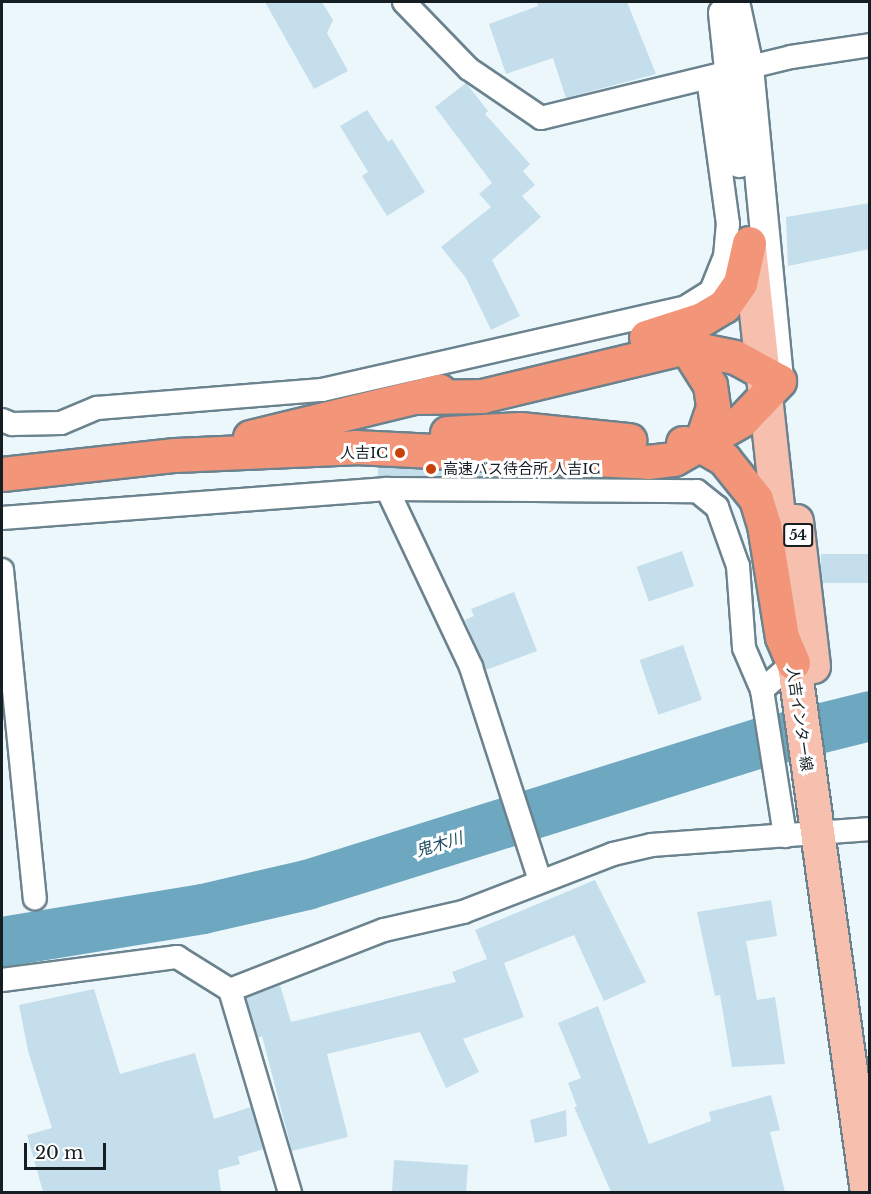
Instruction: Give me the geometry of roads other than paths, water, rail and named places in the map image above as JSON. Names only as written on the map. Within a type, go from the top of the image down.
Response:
[{"type":"highway","points":[[176,455],[418,397],[702,319],[724,306],[740,283],[748,243]]},
{"type":"highway","points":[[2,474],[176,455],[355,447],[648,462],[674,459],[742,420],[769,383],[717,350],[686,347],[482,396],[418,397]]},
{"type":"highway","points":[[686,347],[710,386],[714,407],[700,445]]},
{"type":"highway","points":[[700,445],[724,459],[756,499],[782,637],[805,677]]},
{"type":"main road","name":"人吉インター線","points":[[748,243],[769,383],[815,753],[813,833],[867,1192]]},
{"type":"main road","name":"人吉インター線","points":[[813,833],[870,1075]]},
{"type":"street","points":[[404,2],[470,69],[541,118],[728,72],[870,45]]},
{"type":"street","points":[[722,2],[748,243]]},
{"type":"street","points":[[2,420],[12,424],[61,423],[97,408],[322,390],[684,308],[711,291],[725,256],[728,224],[728,72],[735,2]]},
{"type":"street","points":[[728,72],[769,383]]},
{"type":"street","points":[[2,518],[387,489],[697,491],[717,507],[738,566],[744,648],[762,690],[773,760],[813,833]]},
{"type":"street","points":[[387,489],[471,667],[540,880]]},
{"type":"street","points":[[2,570],[35,898]]},
{"type":"street","points":[[762,690],[805,677]]},
{"type":"street","points":[[230,990],[384,930],[463,912],[540,880],[613,854],[652,845],[870,829]]},
{"type":"street","points":[[2,980],[177,957],[230,990],[290,1192]]},
{"type":"waterway","name":"鬼木川","points":[[2,942],[203,909],[307,885],[758,744],[870,716]]},
{"type":"place","name":"人吉IC","points":[[400,453]]},
{"type":"place","name":"高速バス待合所 人吉IC","points":[[431,469]]}]
